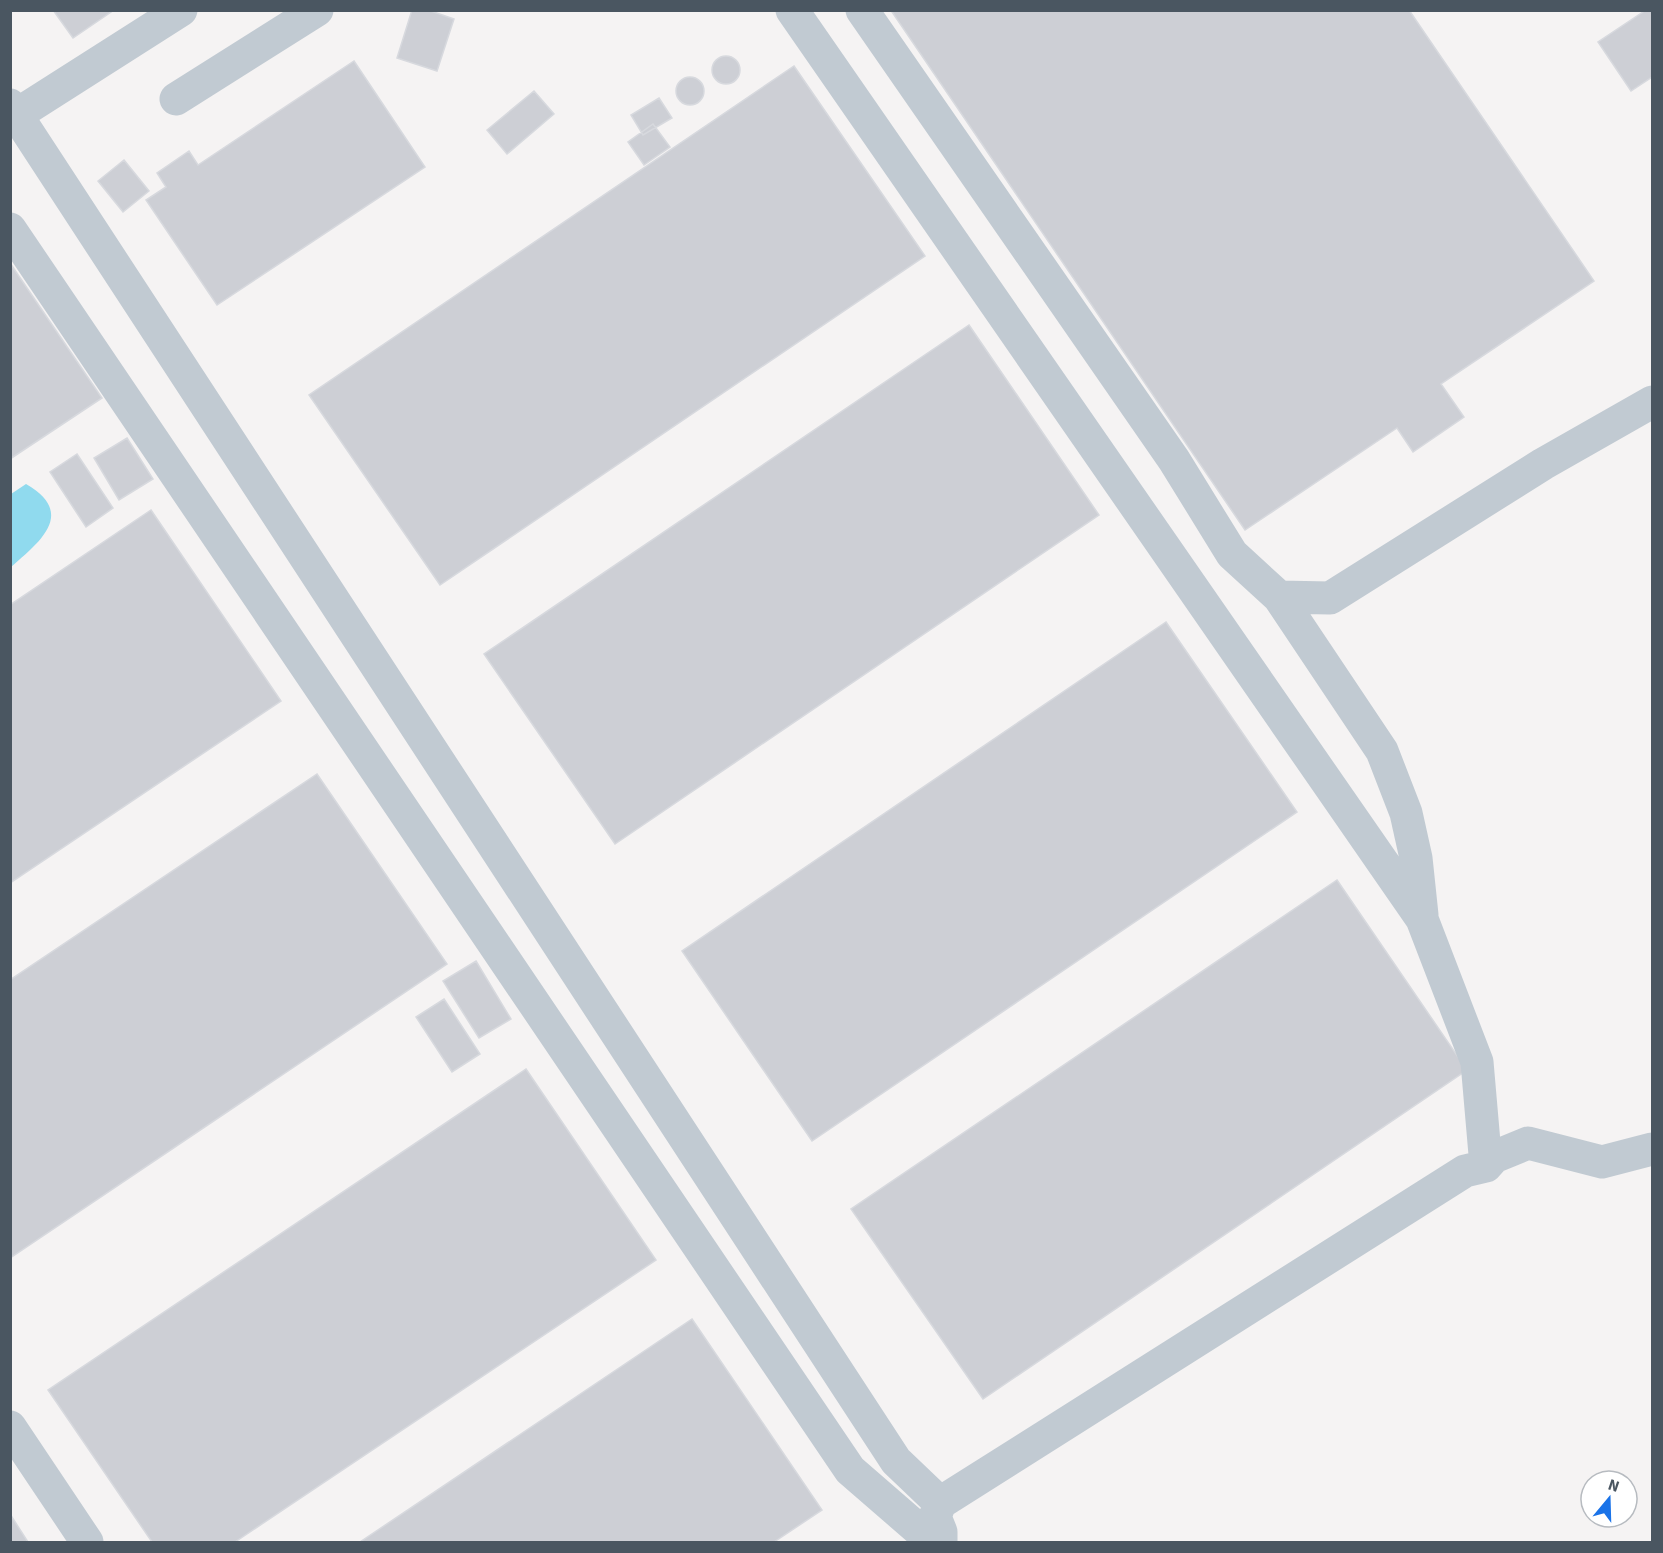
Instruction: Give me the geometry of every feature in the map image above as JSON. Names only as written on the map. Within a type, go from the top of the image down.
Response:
[{"type":"lane","points":[[181,10],[13,113],[896,1461],[940,1503]]},
{"type":"lane","points":[[176,99],[317,10]]},
{"type":"lane","points":[[792,10],[1422,919],[1477,1062],[1485,1166]]},
{"type":"lane","points":[[862,10],[1174,460],[1232,554],[1279,597],[1382,751],[1406,813],[1416,858],[1422,919]]},
{"type":"lane","points":[[10,229],[850,1470],[933,1542]]},
{"type":"lane","points":[[1279,597],[1330,598],[1543,464],[1653,402]]},
{"type":"lane","points":[[1480,1110],[1528,1143],[1602,1162],[1653,1149]]},
{"type":"lane","points":[[941,1542],[941,1532],[935,1517],[940,1503],[1465,1171],[1485,1166],[1494,1157],[1528,1143]]},
{"type":"lane","points":[[10,1427],[87,1542]]},
{"type":"water","points":[[26,484],[41,495],[49,506],[51,516],[42,537],[11,567],[11,494]]},
{"type":"building","points":[[53,10],[114,10],[73,38]]},
{"type":"building","points":[[412,10],[428,10],[454,19],[437,71],[397,58]]},
{"type":"building","points":[[895,10],[1409,10],[1594,281],[1441,384],[1464,417],[1413,452],[1397,428],[1245,530],[892,12]]},
{"type":"building","points":[[1646,10],[1652,10],[1652,77],[1631,91],[1598,42]]},
{"type":"building","points":[[726,56],[736,60],[740,70],[736,80],[726,84],[716,80],[712,70],[716,60]]},
{"type":"building","points":[[354,61],[425,167],[217,305],[146,200],[166,187],[157,173],[189,151],[198,165]]},
{"type":"building","points":[[794,66],[925,256],[440,585],[309,395]]},
{"type":"building","points":[[690,77],[700,81],[704,91],[700,101],[690,105],[680,101],[676,91],[680,81]]},
{"type":"building","points":[[534,91],[554,114],[507,154],[487,130]]},
{"type":"building","points":[[659,98],[672,118],[643,135],[631,115]]},
{"type":"building","points":[[653,124],[670,147],[644,165],[628,142]]},
{"type":"building","points":[[124,160],[149,191],[123,212],[98,181]]},
{"type":"building","points":[[10,263],[102,398],[10,459]]},
{"type":"building","points":[[969,325],[1099,515],[615,844],[484,654]]},
{"type":"building","points":[[127,438],[153,479],[119,500],[94,458]]},
{"type":"building","points":[[77,454],[113,508],[86,527],[50,472]]},
{"type":"building","points":[[151,510],[281,701],[10,883],[10,605]]},
{"type":"building","points":[[1166,622],[1297,812],[812,1141],[682,951]]},
{"type":"building","points":[[317,774],[447,964],[10,1258],[10,980]]},
{"type":"building","points":[[1337,880],[1467,1070],[983,1399],[851,1209]]},
{"type":"building","points":[[476,961],[511,1019],[479,1038],[443,981]]},
{"type":"building","points":[[444,999],[480,1054],[452,1072],[416,1017]]},
{"type":"building","points":[[526,1069],[656,1260],[235,1542],[152,1542],[48,1390]]},
{"type":"building","points":[[692,1319],[822,1510],[774,1542],[360,1542]]},
{"type":"building","points":[[10,1514],[28,1542],[10,1542]]}]
